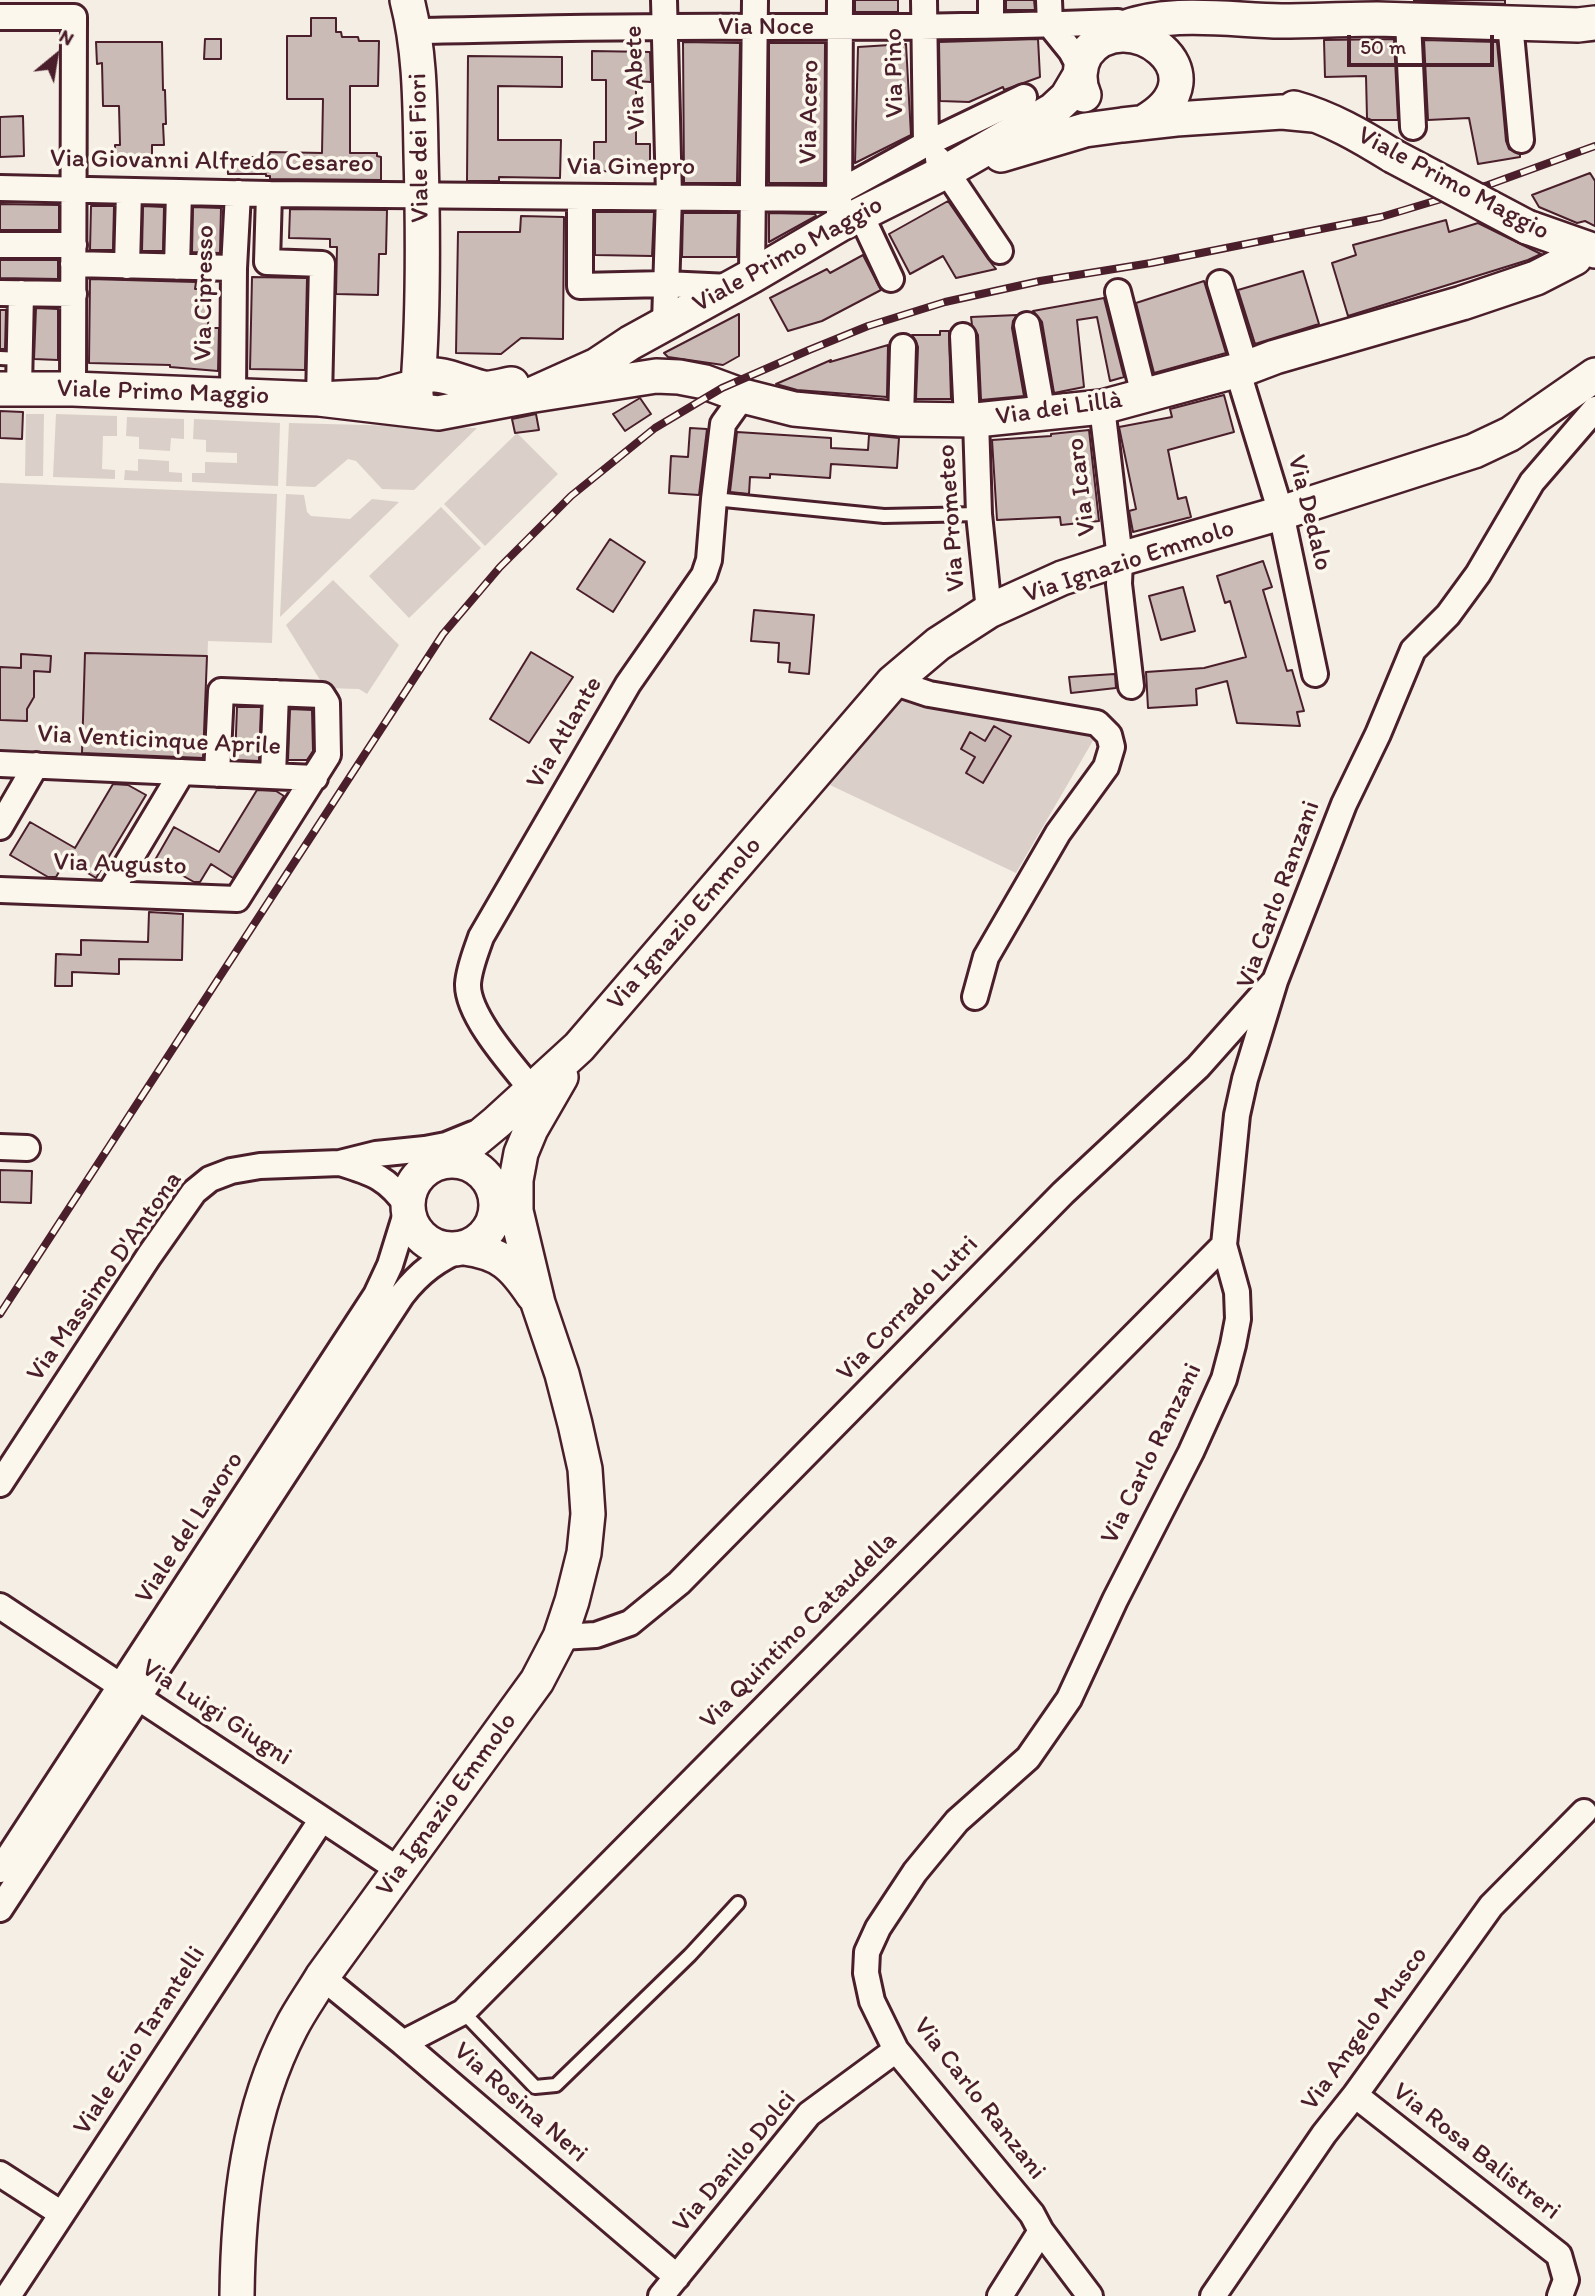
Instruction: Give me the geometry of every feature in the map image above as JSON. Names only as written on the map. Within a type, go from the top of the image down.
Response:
[{"type":"street","name":"Via Abete","points":[[664,0],[669,196],[665,323]]},
{"type":"street","points":[[580,197],[580,286],[741,281],[751,199],[755,0]]},
{"type":"street","name":"Via Acero","points":[[841,0],[844,207]]},
{"type":"street","name":"Via Pino","points":[[923,0],[926,144]]},
{"type":"street","points":[[990,0],[991,25]]},
{"type":"street","points":[[1049,0],[1050,25],[1071,51],[1080,71],[1081,89],[1087,103],[1108,121],[1133,124],[1158,114],[1169,102],[1175,87],[1175,69],[1182,53],[1190,44],[1203,37],[1281,20],[1375,10],[1503,15],[1587,24]]},
{"type":"street","points":[[1413,127],[1427,14]]},
{"type":"street","name":"Via Noce","points":[[411,15],[663,27],[840,28],[1050,25],[1117,17]]},
{"type":"street","name":"Viale dei Fiori","points":[[411,15],[419,82],[421,297],[433,391]]},
{"type":"street","points":[[1503,15],[1521,140]]},
{"type":"street","points":[[0,17],[74,17],[73,389]]},
{"type":"street","points":[[1117,17],[1134,23],[1196,18],[1281,20]]},
{"type":"street","points":[[1117,17],[1133,29],[1148,33],[1160,42],[1170,54],[1175,69],[1187,88],[1199,97],[1212,103],[1283,106],[1313,115]]},
{"type":"street","points":[[947,171],[1053,110],[1067,97],[1090,47],[1117,17]]},
{"type":"street","points":[[891,279],[844,207],[926,144],[1024,97]]},
{"type":"street","points":[[947,171],[1085,131],[1133,124],[1282,112],[1313,115]]},
{"type":"street","name":"Viale Primo Maggio","points":[[1313,115],[1356,133],[1393,156],[1585,255]]},
{"type":"street","points":[[926,144],[1000,251]]},
{"type":"street","name":"Viale Primo Maggio","points":[[629,343],[741,281],[844,207],[947,171]]},
{"type":"street","name":"Via Giovanni Alfredo Cesareo","points":[[0,188],[422,195]]},
{"type":"street","points":[[127,266],[129,191]]},
{"type":"street","points":[[177,267],[179,192]]},
{"type":"street","name":"Via Cipresso","points":[[233,395],[234,268],[238,193]]},
{"type":"street","points":[[269,194],[267,262],[322,264],[319,399]]},
{"type":"street","name":"Via Ginepro","points":[[422,195],[669,196],[751,199],[844,207]]},
{"type":"street","points":[[0,245],[74,255],[127,266],[234,268]]},
{"type":"street","name":"Via dei Lillà","points":[[528,396],[656,376],[705,382],[743,396],[794,409],[901,419],[972,420],[1043,415],[1102,407],[1242,369],[1462,303],[1536,278],[1585,255]]},
{"type":"street","name":"Via Dedalo","points":[[1220,283],[1281,513],[1315,674]]},
{"type":"street","points":[[1118,292],[1144,395]]},
{"type":"street","points":[[8,378],[10,293],[74,294]]},
{"type":"street","points":[[1027,325],[1043,415]]},
{"type":"street","name":"Via Prometeo","points":[[963,336],[989,611]]},
{"type":"street","points":[[433,391],[486,388],[521,382],[629,343]]},
{"type":"street","points":[[629,343],[643,365],[656,376]]},
{"type":"street","points":[[528,396],[597,365],[629,343]]},
{"type":"street","points":[[901,419],[903,347]]},
{"type":"street","name":"Viale Primo Maggio","points":[[8,378],[73,389],[319,399],[433,391],[528,396]]},
{"type":"street","name":"Via Ignazio Emmolo","points":[[579,1047],[892,682],[938,644],[989,611],[1062,578],[1281,513],[1474,451],[1510,433],[1593,383]]},
{"type":"street","name":"Via Carlo Ranzani","points":[[1090,2296],[1041,2231],[1032,2214],[896,2050],[872,2001],[866,1973],[867,1952],[878,1928],[915,1872],[957,1821],[1028,1758],[1069,1699],[1115,1600],[1191,1452],[1224,1379],[1238,1319],[1237,1292],[1224,1245],[1237,1115],[1245,1079],[1275,981],[1344,804],[1378,734],[1413,650],[1448,615],[1479,574],[1593,383]]},
{"type":"street","name":"Via Atlante","points":[[533,1091],[493,1039],[470,1003],[470,967],[481,937],[628,684],[704,575],[709,560],[723,424],[743,396]]},
{"type":"street","name":"Via Icaro","points":[[1102,407],[1120,559],[1119,584],[1131,686]]},
{"type":"street","points":[[892,682],[929,694],[1097,723],[1109,736],[1112,747],[1106,767],[1058,833],[986,957],[975,997]]},
{"type":"street","points":[[217,774],[220,691],[276,698],[322,695],[327,703],[328,755],[315,778]]},
{"type":"street","points":[[273,776],[276,698]]},
{"type":"street","name":"Via Venticinque Aprile","points":[[0,764],[315,778]]},
{"type":"street","points":[[0,827],[36,765]]},
{"type":"street","points":[[109,894],[182,772]]},
{"type":"street","name":"Via Augusto","points":[[0,890],[237,899],[315,778]]},
{"type":"street","name":"Via Corrado Lutri","points":[[560,1637],[596,1635],[630,1623],[679,1583],[1063,1193],[1198,1067],[1275,981]]},
{"type":"street","points":[[408,1208],[410,1190],[419,1175],[433,1165],[450,1161],[533,1091],[579,1047]]},
{"type":"street","points":[[0,1909],[130,1692],[402,1295],[428,1267],[442,1257],[480,1240],[492,1226],[501,1197],[516,1180],[521,1153],[531,1129],[579,1047]]},
{"type":"street","points":[[340,1163],[376,1154],[446,1144],[497,1122]]},
{"type":"street","points":[[0,1147],[27,1148]]},
{"type":"street","points":[[414,1150],[450,1161],[464,1162],[477,1168],[501,1197],[538,1303]]},
{"type":"street","points":[[340,1163],[373,1173],[396,1190],[408,1208],[417,1232],[427,1241],[438,1247],[484,1251],[502,1258],[517,1273],[538,1303]]},
{"type":"street","name":"Via Massimo D'Antona","points":[[0,1484],[194,1192],[210,1179],[231,1171],[260,1166],[340,1163]]},
{"type":"street","name":"Viale del Lavoro","points":[[0,1870],[130,1692],[363,1317],[390,1265],[408,1208]]},
{"type":"street","name":"Via Quintino Cataudella","points":[[403,2043],[463,2012],[1224,1245]]},
{"type":"street","name":"Via Ignazio Emmolo","points":[[237,2296],[239,2224],[250,2144],[267,2086],[291,2028],[322,1977],[537,1681],[560,1637],[584,1553],[588,1514],[585,1469],[562,1374],[538,1303]]},
{"type":"street","name":"Via Luigi Giugni","points":[[0,1606],[399,1870]]},
{"type":"street","name":"Via Angelo Musco","points":[[1213,2296],[1324,2134],[1491,1906],[1589,1815]]},
{"type":"street","name":"Viale Ezio Tarantelli","points":[[8,2296],[322,1819]]},
{"type":"street","name":"Via Rosina Neri","points":[[322,1977],[677,2277]]},
{"type":"street","name":"Via Danilo Dolci","points":[[661,2296],[809,2114],[896,2050]]},
{"type":"street","name":"Via Rosa Balistreri","points":[[1355,2095],[1559,2255],[1566,2280],[1560,2296]]},
{"type":"street","points":[[0,2174],[62,2214]]},
{"type":"street","points":[[1000,2296],[1041,2231]]},
{"type":"lane","points":[[714,499],[884,516],[979,514]]},
{"type":"lane","points":[[463,2012],[535,2087],[556,2085],[681,1964],[738,1903]]},
{"type":"shaded area","points":[[26,414],[44,414],[43,476],[25,476]]},
{"type":"shaded area","points":[[56,414],[117,416],[117,436],[103,436],[102,469],[115,470],[115,479],[53,477]]},
{"type":"shaded area","points":[[127,417],[184,419],[184,439],[171,438],[170,451],[139,449],[139,437],[126,436]]},
{"type":"shaded area","points":[[194,419],[280,423],[278,486],[192,482],[192,473],[205,473],[205,462],[237,463],[237,453],[206,452],[206,440],[193,439]]},
{"type":"shaded area","points":[[289,423],[477,428],[414,490],[382,489],[356,461],[348,459],[315,487],[286,486]]},
{"type":"shaded area","points":[[517,433],[558,474],[485,546],[444,504]]},
{"type":"shaded area","points":[[138,459],[169,461],[169,472],[182,473],[182,482],[124,480],[125,470],[138,471]]},
{"type":"shaded area","points":[[0,483],[277,494],[272,643],[208,641],[204,759],[0,751]]},
{"type":"shaded area","points":[[286,494],[304,495],[307,512],[311,516],[350,519],[372,499],[399,502],[280,617]]},
{"type":"shaded area","points":[[441,507],[481,548],[409,618],[369,576]]},
{"type":"shaded area","points":[[333,580],[399,645],[367,694],[359,689],[325,688],[286,625]]},
{"type":"shaded area","points":[[903,698],[1098,732],[1016,873],[830,785]]},
{"type":"building","points":[[855,0],[898,0],[898,12],[855,12]]},
{"type":"building","points":[[1006,0],[1034,0],[1035,10],[1006,10]]},
{"type":"building","points":[[1505,0],[1505,4],[1414,1]]},
{"type":"building","points":[[311,18],[336,18],[336,32],[341,32],[342,37],[358,37],[359,41],[379,41],[378,86],[350,86],[350,153],[377,153],[377,156],[381,157],[381,180],[270,179],[266,174],[228,174],[227,157],[266,157],[270,152],[322,153],[323,99],[287,99],[287,36],[311,36]]},
{"type":"building","points":[[205,39],[221,39],[221,59],[204,59]]},
{"type":"building","points":[[1038,39],[1040,77],[1004,90],[1003,87],[969,102],[940,101],[939,42]]},
{"type":"building","points":[[1394,39],[1398,120],[1371,120],[1367,118],[1366,76],[1325,77],[1324,40]]},
{"type":"building","points":[[1424,40],[1497,42],[1506,141],[1509,149],[1520,154],[1520,157],[1478,164],[1469,118],[1428,120]]},
{"type":"building","points":[[96,42],[162,42],[166,124],[163,124],[164,145],[152,145],[152,162],[115,163],[115,145],[120,145],[119,106],[103,106],[102,63],[97,64]]},
{"type":"building","points":[[683,42],[740,43],[737,183],[684,183]]},
{"type":"building","points":[[769,43],[825,43],[824,183],[769,183]]},
{"type":"building","points":[[906,44],[911,135],[855,163],[858,47]]},
{"type":"building","points":[[592,51],[650,52],[651,82],[636,81],[636,144],[650,144],[650,172],[594,171],[594,142],[606,142],[606,80],[592,80]]},
{"type":"building","points":[[468,56],[562,57],[562,87],[498,86],[498,140],[561,140],[560,178],[499,177],[499,181],[467,181]]},
{"type":"building","points":[[23,116],[24,156],[0,157],[0,117]]},
{"type":"building","points":[[1590,173],[1595,181],[1595,226],[1585,221],[1577,223],[1539,207],[1532,195]]},
{"type":"building","points":[[948,201],[996,269],[956,278],[943,256],[910,274],[889,234]]},
{"type":"building","points":[[0,204],[59,205],[59,230],[0,230]]},
{"type":"building","points":[[91,206],[114,206],[113,250],[90,250]]},
{"type":"building","points":[[143,206],[164,207],[163,251],[142,251]]},
{"type":"building","points":[[193,207],[221,208],[220,253],[192,252]]},
{"type":"building","points":[[290,209],[387,210],[386,254],[379,254],[378,295],[336,294],[337,247],[330,247],[330,239],[289,238]]},
{"type":"building","points":[[595,212],[654,212],[652,256],[595,255]]},
{"type":"building","points":[[683,213],[738,213],[737,257],[682,257]]},
{"type":"building","points":[[769,213],[815,214],[816,216],[769,242]]},
{"type":"building","points":[[521,216],[564,217],[563,339],[521,338],[501,354],[456,353],[458,232],[520,232]]},
{"type":"building","points":[[1446,220],[1449,232],[1478,223],[1541,254],[1348,316],[1332,263],[1356,255],[1353,245]]},
{"type":"building","points":[[863,255],[881,290],[822,321],[788,331],[770,298],[827,269],[830,273]]},
{"type":"building","points":[[0,260],[58,260],[58,279],[0,278]]},
{"type":"building","points":[[1303,271],[1319,324],[1255,344],[1238,290]]},
{"type":"building","points":[[252,277],[307,278],[305,370],[250,369]]},
{"type":"building","points":[[90,279],[196,282],[195,289],[209,289],[208,328],[219,328],[218,371],[170,365],[89,363]]},
{"type":"building","points":[[1204,281],[1226,353],[1154,373],[1136,303]]},
{"type":"building","points":[[1104,298],[1124,377],[1110,381],[1097,317],[1077,320],[1084,387],[1054,393],[1042,322],[1033,311]]},
{"type":"building","points":[[36,308],[58,309],[58,360],[34,359]]},
{"type":"building","points":[[0,310],[6,310],[5,349],[0,349]]},
{"type":"building","points":[[739,314],[739,356],[723,365],[668,357],[664,353]]},
{"type":"building","points":[[1017,315],[1012,328],[1024,396],[981,400],[978,335],[971,317]]},
{"type":"building","points":[[940,331],[949,331],[951,399],[916,399],[918,347],[912,335],[940,335]]},
{"type":"building","points":[[888,345],[887,397],[797,390],[776,384],[831,360],[830,362]]},
{"type":"building","points":[[1224,395],[1234,432],[1168,450],[1178,499],[1186,497],[1191,517],[1133,532],[1129,511],[1136,509],[1119,427],[1172,417],[1170,409]]},
{"type":"building","points":[[640,398],[651,414],[625,431],[613,414]]},
{"type":"building","points":[[0,411],[23,412],[22,439],[0,438]]},
{"type":"building","points":[[536,414],[539,430],[515,433],[512,419]]},
{"type":"building","points":[[690,428],[707,429],[699,495],[669,493],[671,456],[688,457]]},
{"type":"building","points":[[1089,430],[1099,521],[1061,525],[1060,517],[997,520],[992,440]]},
{"type":"building","points":[[737,432],[831,438],[831,448],[868,450],[869,435],[899,438],[897,468],[831,464],[830,478],[770,474],[770,478],[750,477],[749,494],[730,492]]},
{"type":"building","points":[[610,539],[645,562],[613,612],[577,589]]},
{"type":"building","points":[[1263,561],[1272,587],[1263,590],[1287,671],[1292,670],[1304,711],[1297,712],[1300,726],[1237,723],[1227,681],[1196,689],[1197,705],[1148,708],[1146,672],[1204,668],[1246,657],[1230,601],[1225,603],[1217,576]]},
{"type":"building","points":[[1183,587],[1195,631],[1161,640],[1149,596]]},
{"type":"building","points":[[754,610],[814,615],[809,674],[789,672],[790,663],[778,662],[779,643],[751,641]]},
{"type":"building","points":[[531,652],[573,677],[529,743],[490,719]]},
{"type":"building","points":[[85,653],[207,656],[203,758],[82,753]]},
{"type":"building","points":[[21,654],[51,656],[50,672],[34,671],[34,697],[27,709],[27,721],[0,720],[0,667],[21,668]]},
{"type":"building","points":[[1115,674],[1116,688],[1071,693],[1069,677]]},
{"type":"building","points":[[237,707],[261,707],[259,761],[235,760]]},
{"type":"building","points":[[290,709],[312,710],[313,751],[307,760],[288,760]]},
{"type":"building","points":[[994,726],[1011,736],[983,783],[966,773],[975,757],[961,749],[970,732],[985,741]]},
{"type":"building","points":[[113,784],[128,785],[146,795],[96,878],[66,860],[56,877],[48,877],[10,855],[30,822],[75,848]]},
{"type":"building","points":[[257,790],[276,791],[284,796],[233,878],[211,864],[200,882],[194,882],[155,860],[174,827],[219,852]]},
{"type":"building","points":[[149,912],[183,914],[182,960],[119,959],[119,974],[72,972],[72,986],[55,986],[56,954],[81,955],[81,940],[148,942]]},
{"type":"building","points":[[0,1170],[32,1171],[31,1203],[0,1202]]},
{"type":"railway","points":[[0,1314],[443,634],[500,567],[571,496],[655,428],[722,388],[809,350],[868,326],[945,302],[1040,281],[1151,263],[1381,217],[1488,185],[1595,146]]}]
